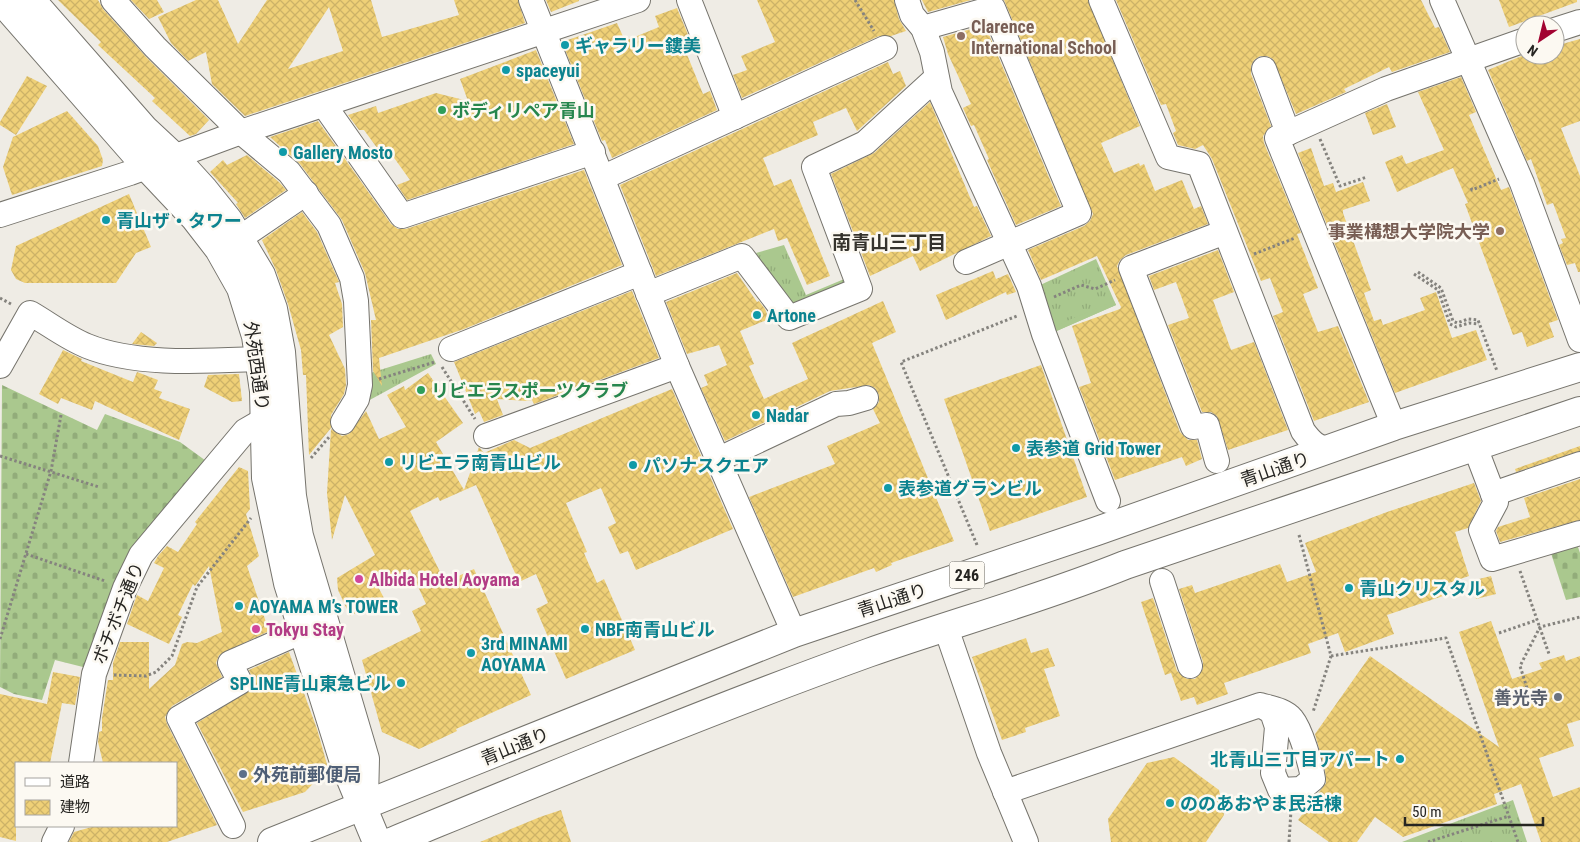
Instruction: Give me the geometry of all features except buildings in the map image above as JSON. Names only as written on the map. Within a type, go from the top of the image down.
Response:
[{"type":"main road","name":"外苑西通り","points":[[2,0],[31,11],[144,129],[174,157],[204,190],[240,238],[261,276],[273,309],[281,352],[292,496],[299,536],[365,759],[364,807]]},
{"type":"main road","name":"外苑西通り","points":[[31,11],[147,166],[185,206],[219,249],[241,288],[254,329],[259,359],[264,392],[266,478],[288,583],[346,765],[377,842]]},
{"type":"main road","name":"青山通り","points":[[272,842],[364,807],[794,633],[1058,545],[1394,426],[1580,367]]},
{"type":"main road","name":"246","points":[[391,842],[670,727],[869,653],[1077,584],[1125,565],[1580,411]]},
{"type":"main road","points":[[1058,545],[1079,556],[1083,569],[1077,584]]},
{"type":"street","points":[[113,0],[154,47],[241,132],[289,172],[329,225],[352,278],[356,301],[360,385],[357,400],[343,422]]},
{"type":"street","points":[[531,0],[604,177],[677,366],[794,633]]},
{"type":"street","points":[[0,215],[174,157],[241,132],[638,0]]},
{"type":"street","points":[[689,0],[735,117]]},
{"type":"street","points":[[907,0],[912,15],[923,28],[932,52],[940,92],[1009,242],[1029,301],[1044,334],[1108,501]]},
{"type":"street","points":[[1101,0],[1168,157],[1199,164],[1303,431],[1312,443],[1320,448],[1330,450]]},
{"type":"street","points":[[1442,0],[1522,183],[1580,340]]},
{"type":"street","points":[[923,28],[993,8],[1079,213],[966,262]]},
{"type":"street","points":[[1565,27],[1580,22]]},
{"type":"street","points":[[1394,426],[1277,138],[1386,90],[1515,43]]},
{"type":"street","points":[[604,177],[885,48]]},
{"type":"street","points":[[1264,69],[1288,133]]},
{"type":"street","points":[[451,349],[644,284],[742,256],[789,318],[860,289],[814,167],[865,143],[936,78]]},
{"type":"street","points":[[324,105],[402,216],[593,152]]},
{"type":"street","points":[[240,238],[306,194]]},
{"type":"street","points":[[1217,461],[1207,425],[1193,427],[1131,268],[1225,232]]},
{"type":"street","points":[[0,366],[30,314],[86,346],[108,352],[144,358],[200,361],[259,359]]},
{"type":"street","points":[[486,436],[677,366]]},
{"type":"street","points":[[717,460],[836,404],[849,403],[866,398]]},
{"type":"street","name":"ボチボチ通り","points":[[81,762],[94,674],[125,588],[141,555],[245,431],[264,420]]},
{"type":"street","points":[[1475,447],[1496,502],[1481,530],[1492,559],[1580,533]]},
{"type":"street","points":[[1492,494],[1580,464]]},
{"type":"street","points":[[1162,581],[1190,666]]},
{"type":"street","points":[[946,628],[1005,792],[1026,842]]},
{"type":"street","points":[[233,826],[179,718],[240,682],[230,663],[303,631]]},
{"type":"street","points":[[1005,792],[1260,705],[1280,710],[1292,719],[1311,765],[1313,780],[1301,789],[1280,790],[1272,773],[1276,727],[1272,712],[1260,705]]},
{"type":"street","points":[[54,842],[62,827]]},
{"type":"path","points":[[855,0],[869,22]]},
{"type":"path","points":[[1313,122],[1340,186],[1367,177]]},
{"type":"path","points":[[1471,188],[1472,190],[1497,180]]},
{"type":"path","points":[[1236,260],[1314,230]]},
{"type":"path","points":[[977,545],[901,362],[1029,301],[1081,285],[1095,289],[1133,273]]},
{"type":"path","points":[[1416,273],[1438,290],[1450,324],[1456,327],[1469,323],[1479,324],[1504,390]]},
{"type":"path","points":[[360,385],[438,361],[486,436]]},
{"type":"path","points":[[0,639],[51,471],[61,415]]},
{"type":"path","points":[[308,462],[343,422]]},
{"type":"path","points":[[0,456],[98,487]]},
{"type":"path","points":[[94,674],[146,676],[156,672],[172,656],[197,587],[256,511]]},
{"type":"path","points":[[1299,535],[1331,656],[1302,744]]},
{"type":"path","points":[[1513,553],[1549,654]]},
{"type":"path","points":[[26,554],[125,588]]},
{"type":"path","points":[[1527,688],[1520,666],[1540,627],[1580,617]]},
{"type":"path","points":[[1499,633],[1537,620]]},
{"type":"path","points":[[1331,656],[1446,638],[1518,842]]},
{"type":"path","points":[[1289,842],[1292,789]]},
{"type":"path","points":[[1428,842],[1509,816]]},
{"type":"green space","points":[[784,245],[806,295],[849,277],[853,286],[791,309],[756,253]]},
{"type":"green space","points":[[1096,259],[1116,305],[1052,333],[1036,287]]},
{"type":"green space","points":[[1114,301],[1116,305],[1052,333],[1050,328]]},
{"type":"green space","points":[[431,354],[436,364],[366,402],[364,375]]},
{"type":"green space","points":[[2,385],[97,430],[105,414],[180,442],[213,466],[152,533],[91,669],[55,660],[42,700],[14,694],[0,687]]},
{"type":"green space","points":[[1576,541],[1580,553],[1580,597],[1566,600],[1549,547]]},
{"type":"green space","points":[[1513,800],[1527,842],[1402,842]]},
{"type":"place","name":"Clarence International School","points":[[961,36]]},
{"type":"place","name":"ギャラリー鏤美","points":[[565,45]]},
{"type":"place","name":"spaceyui","points":[[506,70]]},
{"type":"place","name":"ボディリペア青山","points":[[442,110]]},
{"type":"place","name":"Gallery Mosto","points":[[283,152]]},
{"type":"place","name":"青山ザ・タワー","points":[[106,220]]},
{"type":"place","name":"事業構想大学院大学","points":[[1500,231]]},
{"type":"place","name":"Artone","points":[[757,315]]},
{"type":"place","name":"リビエラスポーツクラブ","points":[[421,390]]},
{"type":"place","name":"Nadar","points":[[756,415]]},
{"type":"place","name":"表参道 Grid Tower","points":[[1016,448]]},
{"type":"place","name":"リビエラ南青山ビル","points":[[389,462]]},
{"type":"place","name":"パソナスクエア","points":[[633,465]]},
{"type":"place","name":"表参道グランビル","points":[[888,488]]},
{"type":"place","name":"Albida Hotel Aoyama","points":[[359,579]]},
{"type":"place","name":"青山クリスタル","points":[[1349,588]]},
{"type":"place","name":"AOYAMA M’s TOWER","points":[[239,606]]},
{"type":"place","name":"Tokyu Stay","points":[[256,629]]},
{"type":"place","name":"NBF南青山ビル","points":[[585,629]]},
{"type":"place","name":"3rd MINAMI AOYAMA","points":[[471,653]]},
{"type":"place","name":"SPLINE青山東急ビル","points":[[401,683]]},
{"type":"place","name":"善光寺","points":[[1558,697]]},
{"type":"place","name":"北青山三丁目アパート","points":[[1400,759]]},
{"type":"place","name":"外苑前郵便局","points":[[243,774]]},
{"type":"place","name":"ののあおやま民活棟","points":[[1170,803]]},
{"type":"district","name":"南青山三丁目","points":[[889,242]]}]
